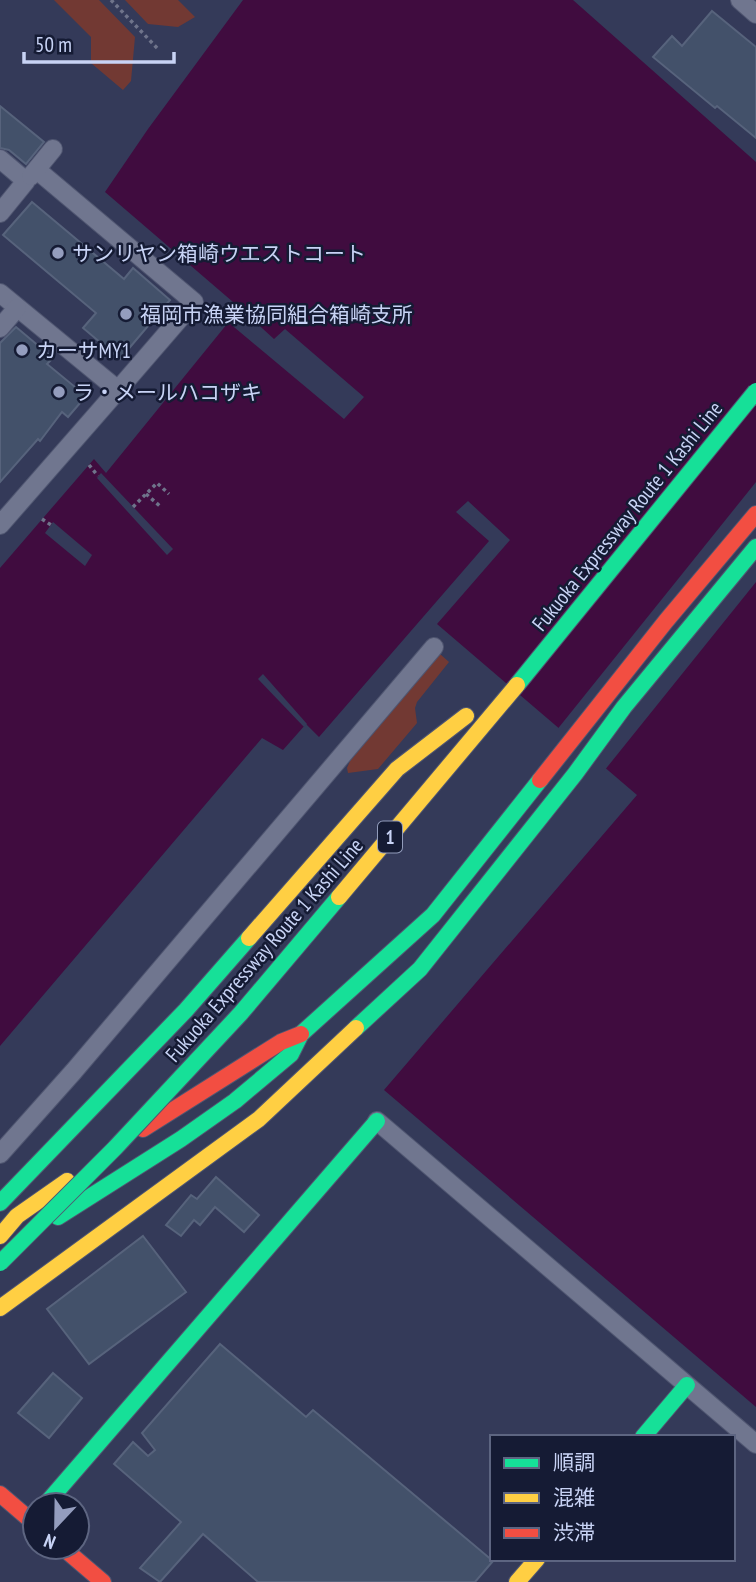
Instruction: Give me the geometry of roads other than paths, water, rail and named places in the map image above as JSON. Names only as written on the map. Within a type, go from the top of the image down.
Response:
[{"type":"main road","name":"Fukuoka Expressway Route 1 Kashi Line","points":[[592,568],[756,373]]},
{"type":"main road","name":"Fukuoka Expressway Route 1 Kashi Line","points":[[0,1262],[115,1149],[242,1013],[483,727],[756,391]]},
{"type":"main road","points":[[0,1237],[17,1216],[151,1123],[281,1042],[301,1034],[433,915],[666,621],[756,514]]},
{"type":"main road","points":[[0,1308],[259,1119],[420,969],[575,774],[624,707],[756,547]]},
{"type":"main road","points":[[0,1203],[186,1010],[397,769],[471,711],[416,774]]},
{"type":"main road","points":[[0,1248],[36,1232],[181,1139],[234,1101],[291,1054],[301,1034]]},
{"type":"main road","points":[[57,1491],[377,1121]]},
{"type":"main road","points":[[0,1237],[94,1146]]},
{"type":"main road","points":[[645,1435],[687,1385]]},
{"type":"main road","points":[[0,1494],[21,1510]]},
{"type":"main road","points":[[78,1561],[103,1582]]},
{"type":"main road","points":[[517,1582],[535,1561]]},
{"type":"street","points":[[740,0],[756,14]]},
{"type":"street","points":[[0,213],[53,149]]},
{"type":"street","points":[[0,159],[32,176],[194,302],[0,525]]},
{"type":"street","points":[[0,293],[118,390]]},
{"type":"street","points":[[0,328],[17,308]]},
{"type":"street","points":[[0,1154],[74,1071],[433,647]]},
{"type":"street","points":[[377,1121],[756,1444]]},
{"type":"place","name":"サンリヤン箱崎ウエストコート","points":[[58,253]]},
{"type":"place","name":"福岡市漁業協同組合箱崎支所","points":[[126,314]]},
{"type":"place","name":"カーサMY1","points":[[22,350]]},
{"type":"place","name":"ラ・メールハコザキ","points":[[59,392]]}]
